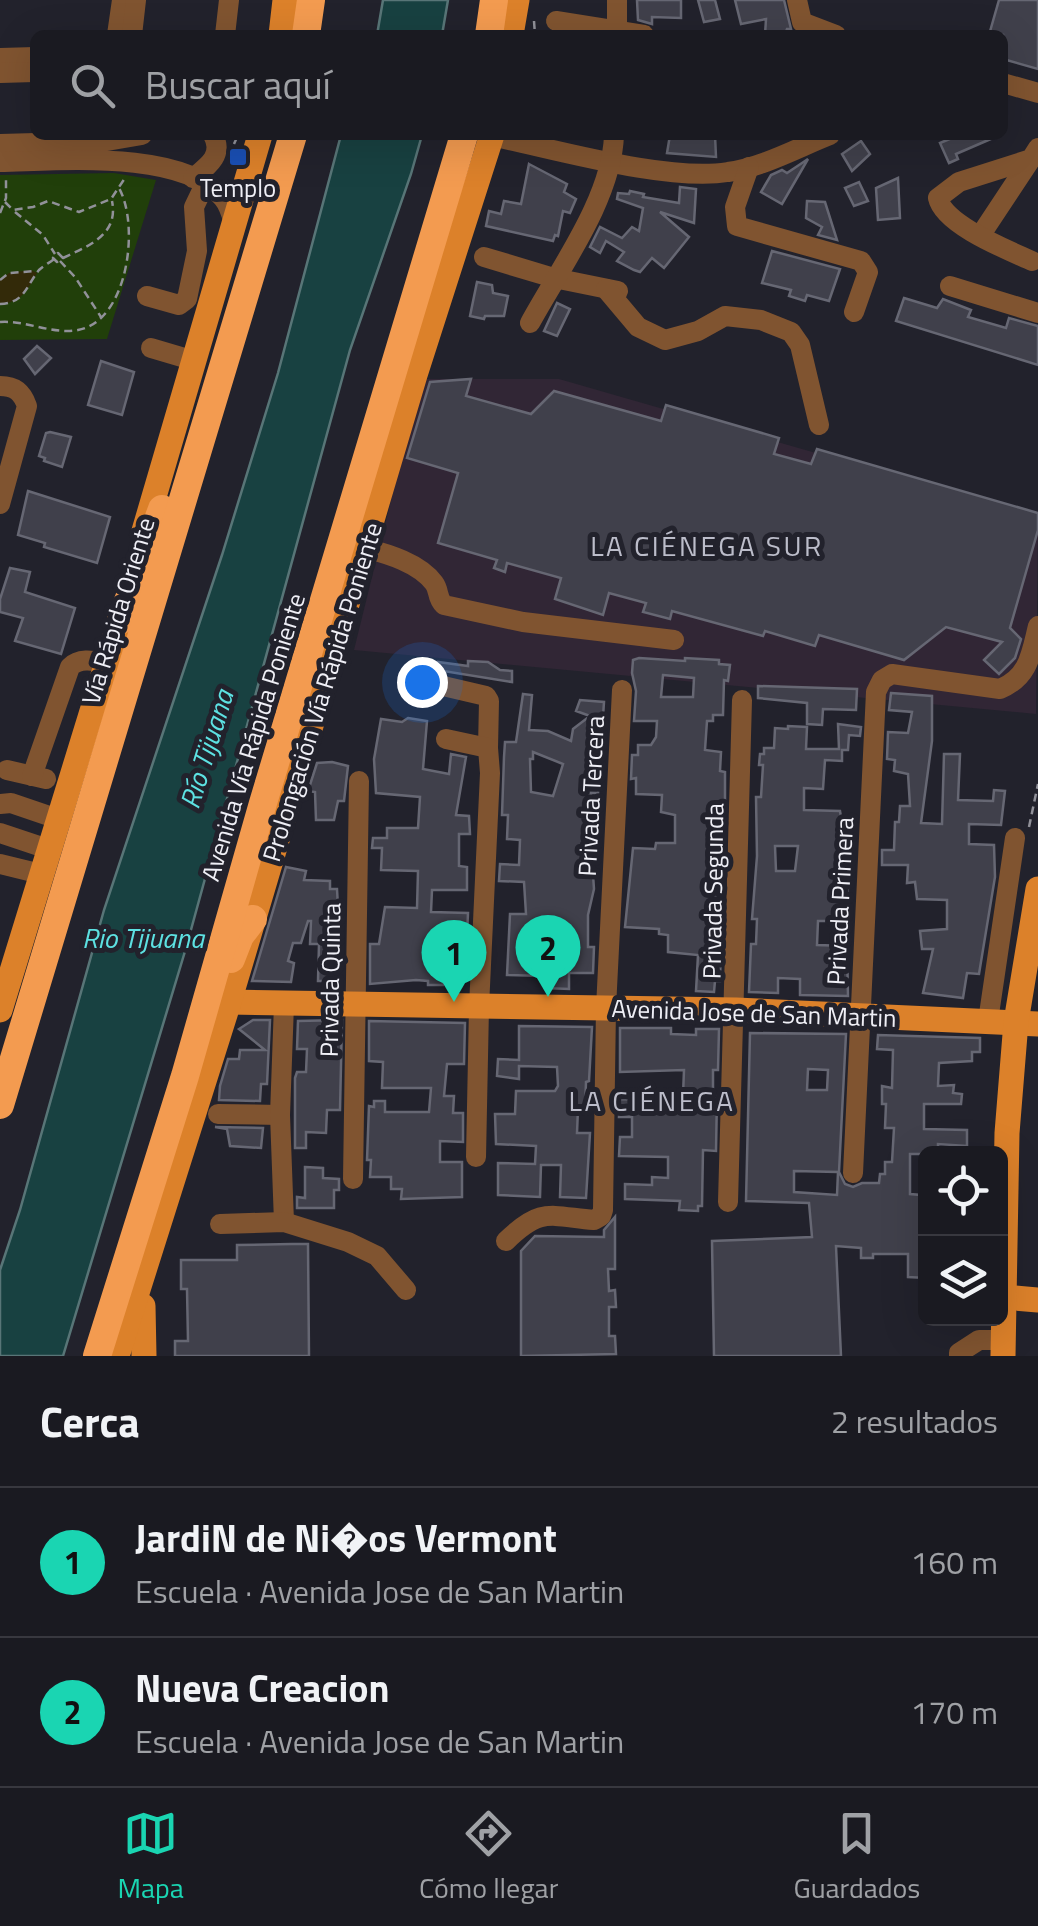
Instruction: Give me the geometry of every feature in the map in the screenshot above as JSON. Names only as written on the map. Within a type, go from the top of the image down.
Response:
[{"type":"highway","points":[[307,30],[311,0]]},
{"type":"highway","points":[[490,30],[494,0]]},
{"type":"highway","name":"Vía Rápida Oriente","points":[[0,1105],[292,140]]},
{"type":"highway","name":"Avenida Vía Rápida Poniente","points":[[97,1356],[185,1076],[262,803],[463,140]]},
{"type":"highway","points":[[415,374],[446,232],[449,188]]},
{"type":"highway","points":[[121,620],[177,470],[205,429]]},
{"type":"highway","points":[[185,1076],[208,1032],[240,936],[253,919]]},
{"type":"main road","points":[[281,30],[285,0]]},
{"type":"main road","points":[[512,30],[517,0]]},
{"type":"main road","points":[[0,1010],[121,620],[259,140]]},
{"type":"main road","name":"Prolongación Vía Rápida Poniente","points":[[153,1250],[415,374],[490,140]]},
{"type":"main road","points":[[1006,1146],[1027,1023],[1038,889]]},
{"type":"main road","points":[[0,954],[21,938]]},
{"type":"main road","name":"Avenida Jose de San Martin","points":[[230,1002],[736,1010],[1027,1023]]},
{"type":"main road","points":[[118,1356],[153,1250]]},
{"type":"main road","points":[[144,1356],[142,1325],[153,1250]]},
{"type":"main road","points":[[1008,1297],[1038,1300]]},
{"type":"street","points":[[118,30],[122,0]]},
{"type":"street","points":[[133,30],[136,0]]},
{"type":"street","points":[[226,30],[229,0]]},
{"type":"street","points":[[617,0],[617,30]]},
{"type":"street","points":[[797,0],[802,22],[823,30]]},
{"type":"street","points":[[556,22],[605,30]]},
{"type":"street","points":[[0,58],[30,57]]},
{"type":"street","points":[[0,72],[30,72]]},
{"type":"street","points":[[1008,84],[1038,93]]},
{"type":"street","points":[[0,144],[113,140]]},
{"type":"street","points":[[147,296],[179,305],[187,300],[197,251],[194,207],[199,180],[217,154],[216,140]]},
{"type":"street","points":[[237,220],[236,191],[251,140]]},
{"type":"street","points":[[515,140],[613,161],[711,174],[749,167],[817,140]]},
{"type":"street","points":[[530,323],[595,204],[613,161],[614,140]]},
{"type":"street","points":[[1032,262],[980,236],[943,210],[938,198],[958,182],[1034,154]]},
{"type":"street","points":[[980,236],[1034,154]]},
{"type":"street","points":[[4,167],[105,160],[147,164],[199,180],[227,204],[237,220]]},
{"type":"street","points":[[749,167],[735,208],[737,226],[861,260],[868,272],[854,312]]},
{"type":"street","points":[[484,257],[612,290],[638,328],[665,340],[698,331],[725,316],[761,320],[791,332],[800,346],[819,424]]},
{"type":"street","points":[[950,286],[1038,313]]},
{"type":"street","points":[[152,348],[195,361]]},
{"type":"street","points":[[0,386],[10,386],[28,406],[0,504]]},
{"type":"street","points":[[366,548],[391,554],[434,582],[438,601],[444,605],[524,622],[674,640]]},
{"type":"street","name":"Privada Primera","points":[[854,1174],[876,692],[882,680],[892,674],[1000,689],[1012,684],[1027,668],[1038,626]]},
{"type":"street","points":[[7,770],[39,778],[70,666],[90,660],[107,663]]},
{"type":"street","points":[[426,682],[486,696],[490,701],[476,1156]]},
{"type":"street","name":"Privada Tercera","points":[[506,1240],[538,1215],[594,1220],[601,1216],[606,1008],[622,690]]},
{"type":"street","name":"Privada Segunda","points":[[728,1202],[742,700]]},
{"type":"street","points":[[446,740],[488,748]]},
{"type":"street","name":"Privada Quinta","points":[[353,1179],[359,782]]},
{"type":"street","points":[[0,804],[10,803],[58,818]]},
{"type":"street","points":[[0,833],[48,849]]},
{"type":"street","points":[[988,1021],[1015,838]]},
{"type":"street","points":[[0,864],[40,874]]},
{"type":"street","points":[[284,1004],[280,1116],[284,1222]]},
{"type":"street","points":[[218,1114],[280,1116]]},
{"type":"street","points":[[220,1224],[284,1222],[366,1249],[386,1264],[406,1290]]},
{"type":"street","points":[[958,1356],[958,1352],[978,1340],[1003,1348]]},
{"type":"path","points":[[0,212],[5,202],[4,167]]},
{"type":"path","points":[[13,210],[48,201],[79,212],[111,199],[129,173]]},
{"type":"path","points":[[0,322],[81,330],[108,312],[128,255],[129,213],[119,188]]},
{"type":"path","points":[[62,260],[105,234],[114,207],[111,199]]},
{"type":"path","points":[[5,202],[43,236],[102,318]]},
{"type":"path","points":[[0,304],[9,304],[22,296],[38,271],[54,256],[61,254],[62,260]]},
{"type":"path","points":[[0,280],[9,273],[38,271]]},
{"type":"shaded area","points":[[421,379],[559,379],[1038,517],[1036,714],[354,650]]},
{"type":"green space","points":[[114,173],[156,180],[107,339],[0,340],[0,175]]},
{"type":"sand","points":[[9,273],[37,273],[23,294],[0,304],[0,280]]},
{"type":"water","points":[[383,0],[448,0],[443,30],[378,30]]},
{"type":"water","name":"Rio Tijuana","points":[[340,140],[421,140],[350,350],[186,948],[63,1356],[0,1356],[0,1270],[104,910],[278,373]]},
{"type":"building","points":[[637,0],[681,0],[681,18],[652,17],[652,24],[638,20]]},
{"type":"building","points":[[698,0],[715,0],[720,19],[704,22]]},
{"type":"building","points":[[735,0],[784,0],[791,29],[765,30],[766,19],[741,24]]},
{"type":"building","points":[[999,0],[1038,0],[1038,69],[1008,60],[1008,30],[990,30]]},
{"type":"building","points":[[669,140],[715,140],[716,157],[667,153]]},
{"type":"building","points":[[988,140],[956,154],[958,159],[949,163],[940,143]]},
{"type":"building","points":[[861,141],[870,154],[852,171],[842,154]]},
{"type":"building","points":[[808,159],[782,204],[761,192],[771,175],[782,170],[787,173]]},
{"type":"building","points":[[529,164],[567,184],[564,192],[576,199],[570,213],[563,211],[558,236],[553,241],[486,226],[489,211],[501,214],[504,201],[521,204]]},
{"type":"building","points":[[898,178],[900,218],[878,220],[876,188]]},
{"type":"building","points":[[859,182],[868,201],[854,206],[845,188]]},
{"type":"building","points":[[680,187],[696,189],[694,223],[660,212],[689,237],[664,268],[652,258],[640,272],[617,261],[624,252],[606,241],[600,253],[590,247],[600,227],[622,238],[632,227],[639,231],[643,208],[617,199],[618,193],[630,191],[679,203]]},
{"type":"building","points":[[807,201],[825,202],[837,240],[818,235],[822,227],[806,218]]},
{"type":"building","points":[[772,251],[840,269],[829,301],[807,295],[805,301],[789,296],[791,290],[762,283]]},
{"type":"building","points":[[477,282],[492,285],[493,293],[508,296],[504,316],[470,316]]},
{"type":"building","points":[[904,298],[937,308],[943,299],[971,310],[968,317],[1006,328],[1009,318],[1038,326],[1038,365],[896,321]]},
{"type":"building","points":[[557,303],[570,309],[557,336],[544,331]]},
{"type":"building","points":[[37,346],[51,358],[35,374],[24,359]]},
{"type":"building","points":[[101,361],[134,372],[122,415],[88,405]]},
{"type":"building","points":[[471,379],[466,396],[531,414],[554,391],[661,421],[666,405],[779,438],[774,454],[811,464],[817,449],[1038,513],[1038,530],[1010,628],[1021,639],[1015,658],[999,674],[984,660],[1002,642],[946,627],[904,660],[819,635],[815,646],[672,611],[670,619],[643,612],[646,603],[609,593],[603,615],[555,599],[561,578],[507,563],[505,572],[494,568],[497,560],[438,543],[458,473],[407,458],[430,382]]},
{"type":"building","points":[[46,433],[71,437],[62,467],[39,456]]},
{"type":"building","points":[[28,491],[110,517],[97,563],[18,535]]},
{"type":"building","points":[[10,568],[30,572],[25,592],[75,608],[61,654],[15,641],[23,618],[0,612]]},
{"type":"building","points":[[685,658],[719,660],[719,664],[730,665],[728,681],[724,680],[723,715],[713,715],[713,721],[707,721],[705,750],[721,752],[720,771],[725,772],[725,815],[718,870],[723,870],[720,981],[715,981],[714,992],[696,991],[698,955],[668,952],[668,935],[659,934],[659,929],[625,927],[633,848],[655,849],[656,843],[675,843],[675,815],[661,812],[662,795],[636,794],[636,778],[631,779],[632,755],[638,755],[638,745],[651,745],[657,721],[634,721],[633,660]],"holes":[[[663,675],[694,678],[693,697],[661,697]]]},
{"type":"building","points":[[468,661],[488,662],[500,670],[512,671],[512,682],[437,670],[438,662],[468,666]]},
{"type":"building","points":[[758,686],[857,689],[856,710],[823,709],[822,725],[807,724],[807,703],[758,698]]},
{"type":"building","points":[[891,693],[932,696],[932,741],[921,823],[942,824],[944,754],[960,754],[958,800],[993,801],[994,790],[1005,791],[1001,825],[969,824],[969,844],[994,845],[995,877],[979,974],[967,973],[963,998],[923,993],[933,949],[922,949],[920,931],[947,929],[947,900],[917,899],[915,882],[907,883],[908,865],[882,865],[882,850],[894,850],[900,806],[910,806],[908,774],[894,771],[895,760],[887,759],[888,732],[908,733],[912,712],[889,710]]},
{"type":"building","points":[[523,694],[532,695],[529,730],[548,731],[571,741],[573,729],[590,716],[576,711],[580,700],[604,702],[598,793],[591,793],[590,817],[595,817],[597,831],[592,860],[594,889],[588,915],[588,947],[594,947],[593,973],[569,973],[569,989],[545,988],[545,976],[507,975],[510,914],[526,914],[524,882],[499,881],[500,864],[519,865],[520,840],[507,839],[508,815],[502,815],[505,742],[516,742]],"holes":[[[533,752],[563,764],[553,796],[531,792]]]},
{"type":"building","points":[[408,718],[427,721],[423,769],[449,774],[451,754],[466,757],[456,815],[469,816],[470,834],[459,834],[459,866],[467,867],[467,890],[432,890],[431,912],[468,913],[467,936],[443,936],[443,985],[416,980],[370,984],[370,944],[379,944],[385,907],[417,908],[418,871],[381,870],[382,848],[372,848],[373,838],[387,838],[387,828],[418,828],[420,797],[376,793],[374,759],[381,719],[402,722]]},
{"type":"building","points":[[838,724],[861,727],[860,736],[849,735],[842,761],[825,760],[823,789],[804,788],[804,810],[840,811],[842,823],[850,824],[850,835],[844,835],[843,872],[847,872],[849,921],[818,921],[817,945],[847,946],[848,996],[800,995],[800,979],[778,978],[778,993],[749,992],[751,944],[756,944],[757,919],[752,919],[756,797],[761,797],[763,765],[759,765],[760,754],[764,754],[764,748],[774,748],[775,728],[788,726],[807,727],[806,749],[839,749]],"holes":[[[775,846],[798,846],[795,871],[776,871]]]},
{"type":"building","points":[[317,763],[348,766],[344,801],[338,801],[334,820],[316,820],[315,792],[308,791]]},
{"type":"building","points":[[286,867],[306,871],[304,880],[330,881],[330,889],[337,889],[340,943],[336,981],[318,981],[319,944],[310,944],[308,921],[301,943],[293,943],[288,961],[294,963],[291,982],[252,981]]},
{"type":"building","points":[[253,1020],[270,1020],[267,1084],[261,1084],[260,1101],[219,1100],[228,1059],[239,1059],[240,1050],[265,1050],[239,1029]]},
{"type":"building","points":[[342,1020],[340,1110],[327,1110],[326,1133],[306,1132],[306,1148],[295,1148],[295,1078],[297,1072],[306,1072],[307,1049],[297,1049],[298,1021]]},
{"type":"building","points":[[369,1021],[465,1023],[464,1064],[447,1064],[444,1096],[454,1096],[453,1113],[463,1113],[463,1142],[440,1141],[440,1162],[462,1162],[462,1197],[401,1199],[402,1189],[391,1189],[391,1177],[370,1177],[369,1106],[374,1107],[374,1101],[385,1101],[385,1112],[429,1112],[431,1088],[382,1088],[383,1062],[369,1061]]},
{"type":"building","points":[[519,1026],[592,1027],[589,1081],[585,1109],[578,1109],[577,1133],[590,1133],[586,1198],[560,1197],[561,1165],[541,1165],[540,1197],[498,1195],[498,1163],[535,1164],[536,1146],[496,1144],[495,1114],[515,1114],[516,1091],[555,1091],[558,1086],[557,1067],[519,1066],[519,1079],[497,1076],[498,1059],[519,1060]]},
{"type":"building","points":[[620,1028],[671,1028],[671,1034],[696,1035],[696,1029],[719,1029],[718,1070],[713,1070],[713,1096],[717,1096],[716,1151],[703,1150],[702,1206],[698,1206],[698,1211],[679,1210],[680,1201],[625,1199],[625,1184],[652,1185],[652,1177],[668,1178],[668,1157],[619,1156],[620,1137],[632,1137],[632,1117],[619,1117],[620,1099],[670,1100],[670,1094],[683,1095],[684,1070],[620,1072]]},
{"type":"building","points":[[750,1033],[846,1034],[839,1172],[845,1184],[853,1187],[879,1183],[880,1174],[885,1174],[885,1162],[892,1162],[894,1128],[885,1128],[882,1086],[892,1088],[893,1050],[877,1049],[878,1035],[980,1038],[980,1052],[972,1052],[972,1061],[939,1063],[938,1086],[954,1085],[953,1093],[962,1094],[961,1104],[924,1104],[924,1129],[967,1130],[967,1146],[918,1146],[918,1154],[910,1154],[910,1194],[918,1195],[918,1278],[908,1277],[908,1254],[861,1258],[861,1248],[836,1246],[841,1356],[714,1356],[712,1241],[812,1237],[809,1203],[746,1201]],"holes":[[[808,1069],[828,1070],[827,1090],[807,1090]],[[794,1171],[838,1172],[837,1195],[794,1192]]]},
{"type":"building","points":[[215,1127],[263,1128],[261,1148],[230,1146],[227,1129]]},
{"type":"building","points":[[305,1167],[323,1168],[323,1178],[339,1179],[339,1190],[334,1190],[334,1208],[297,1208],[297,1197],[305,1198]]},
{"type":"building","points":[[615,1217],[615,1269],[608,1269],[609,1291],[615,1290],[616,1307],[609,1307],[609,1336],[615,1336],[616,1354],[521,1356],[521,1251],[535,1236],[604,1237],[604,1230]]},
{"type":"building","points":[[308,1244],[309,1356],[175,1356],[175,1341],[188,1341],[187,1289],[181,1289],[181,1260],[237,1260],[237,1245]]},
{"type":"place","name":"Templo","points":[[238,157]]},
{"type":"place","name":"Nueva Creacion","points":[[548,997]]},
{"type":"place","name":"JardiN de Ni�os Vermont","points":[[454,1002]]},
{"type":"district","name":"LA CIÉNEGA SUR","points":[[707,545]]},
{"type":"district","name":"LA CIÉNEGA","points":[[652,1100]]},
{"type":"water label","name":"Río Tijuana","points":[[206,749]]}]
